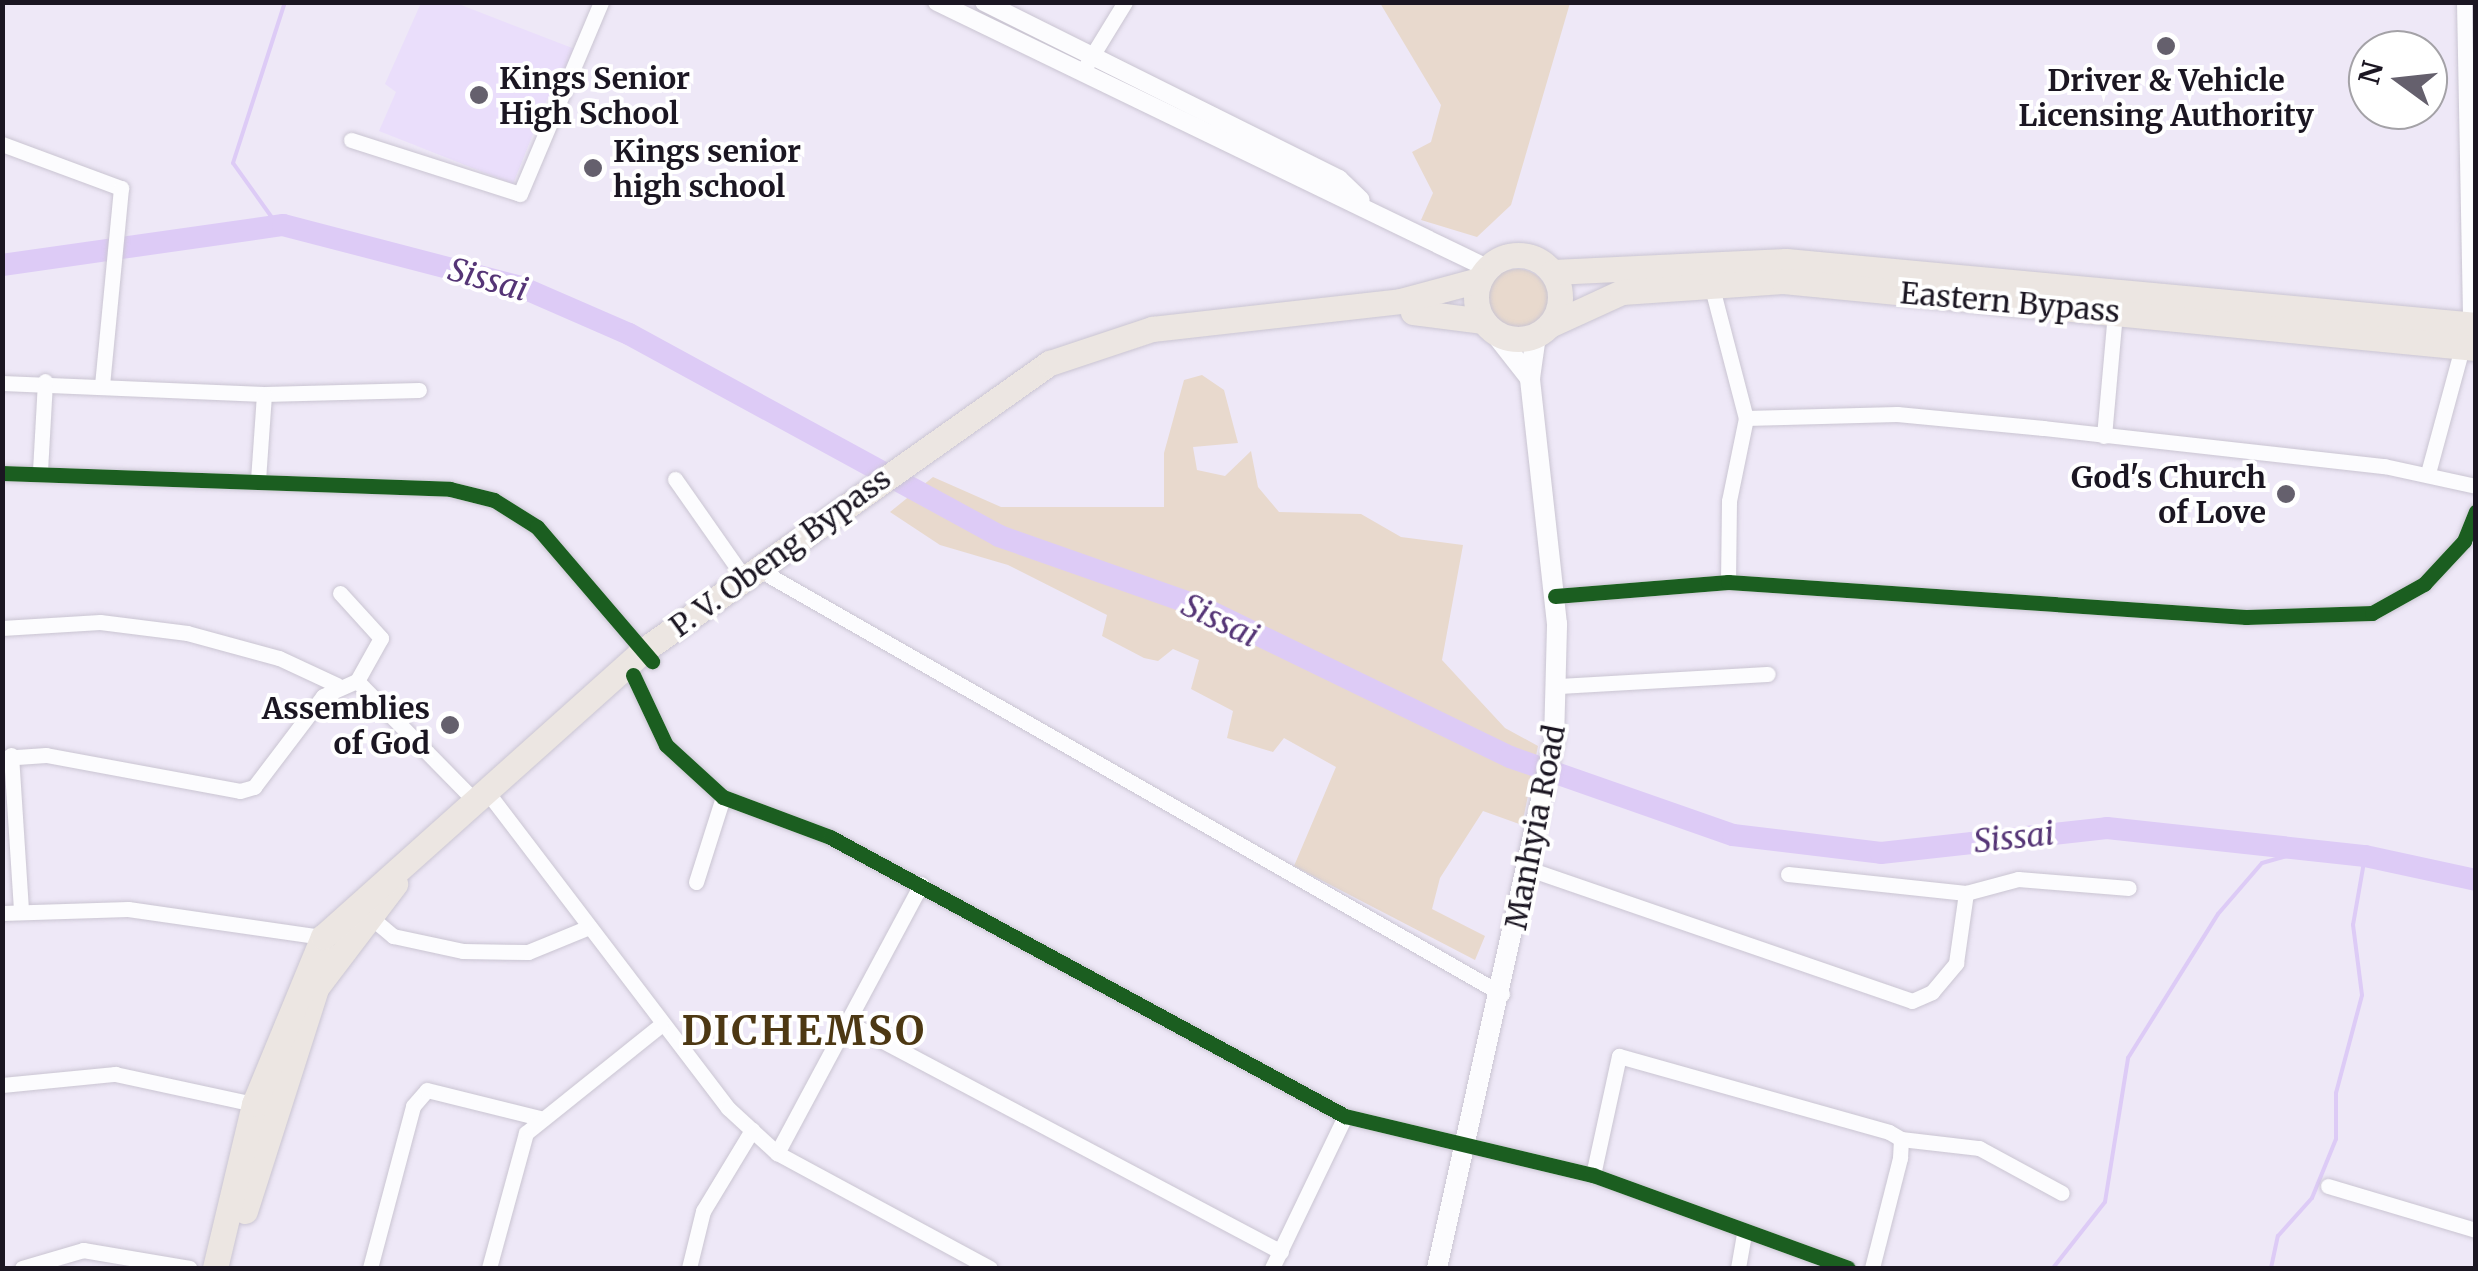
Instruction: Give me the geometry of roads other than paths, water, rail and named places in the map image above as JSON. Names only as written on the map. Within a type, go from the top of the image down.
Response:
[{"type":"highway","points":[[1515,254],[1553,272],[1560,289],[1544,330],[1488,326],[1483,274],[1515,254]]},
{"type":"highway","name":"Eastern Bypass","points":[[1553,272],[1786,261],[2471,336]]},
{"type":"highway","name":"P. V. Obeng Bypass","points":[[643,662],[770,576],[1050,362],[1152,329],[1400,301],[1483,274]]},
{"type":"highway","name":"Eastern Bypass","points":[[1544,330],[1622,292],[1783,281],[2115,312],[2471,336]]},
{"type":"highway","name":"P. V. Obeng Bypass","points":[[214,1268],[254,1104],[323,938],[481,797],[743,576],[1056,375],[1155,342],[1419,311],[1488,326]]},
{"type":"highway","name":"P. V. Obeng Bypass","points":[[229,1268],[316,988],[368,915],[481,797]]},
{"type":"main road","points":[[1488,326],[1530,378]]},
{"type":"main road","name":"Manhyia Road","points":[[1437,1268],[1462,1143],[1502,994],[1554,741],[1558,686],[1554,596],[1530,378],[1544,330]]},
{"type":"street","points":[[351,140],[520,194],[602,2]]},
{"type":"street","points":[[937,2],[1087,63]]},
{"type":"street","points":[[984,2],[1087,63],[1368,208],[1483,274]]},
{"type":"street","points":[[1087,63],[1125,2]]},
{"type":"street","points":[[2428,473],[2471,336],[2474,178],[2464,2]]},
{"type":"street","points":[[2,144],[112,179],[126,205],[102,385]]},
{"type":"street","points":[[1711,284],[1746,418],[1729,502],[1728,582]]},
{"type":"street","points":[[2104,436],[2115,312]]},
{"type":"street","points":[[40,471],[45,381]]},
{"type":"street","points":[[2,383],[45,381],[264,394],[420,390]]},
{"type":"street","points":[[258,480],[264,394]]},
{"type":"street","points":[[1554,596],[1728,582],[2246,616],[2372,614],[2424,584],[2464,541],[2476,508],[2475,486],[2428,473],[1897,414],[1746,418]]},
{"type":"street","points":[[2,473],[40,471],[450,489],[494,500],[538,527],[643,662],[666,745],[723,797],[921,884],[1345,1116],[1593,1175],[1848,1268]]},
{"type":"street","points":[[674,479],[743,576]]},
{"type":"street","points":[[770,576],[1502,994]]},
{"type":"street","points":[[22,910],[7,756],[240,791],[254,787],[284,736],[338,686],[357,681],[380,638],[340,593]]},
{"type":"street","points":[[2,628],[100,622],[187,633],[279,658],[338,686]]},
{"type":"street","points":[[1558,686],[1768,674]]},
{"type":"street","points":[[357,681],[481,797],[589,927],[660,1024],[752,1130],[777,1153],[948,1252],[990,1268]]},
{"type":"street","points":[[696,882],[723,797]]},
{"type":"street","points":[[1529,868],[1912,1000],[1932,992],[1956,963],[1966,893]]},
{"type":"street","points":[[1788,874],[1966,893],[2018,879],[2129,888]]},
{"type":"street","points":[[777,1153],[921,884]]},
{"type":"street","points":[[2,913],[165,913],[323,938]]},
{"type":"street","points":[[368,915],[393,936],[504,954],[589,927]]},
{"type":"street","points":[[847,1022],[1281,1252]]},
{"type":"street","points":[[489,1268],[526,1132],[660,1024]]},
{"type":"street","points":[[1593,1175],[1620,1056],[1901,1139],[1979,1148],[2062,1193]]},
{"type":"street","points":[[2,1085],[116,1074],[254,1104]]},
{"type":"street","points":[[370,1268],[413,1106],[426,1090],[540,1118]]},
{"type":"street","points":[[1272,1268],[1345,1116]]},
{"type":"street","points":[[690,1268],[704,1211],[752,1130]]},
{"type":"street","points":[[1872,1268],[1901,1139]]},
{"type":"street","points":[[2328,1186],[2476,1230]]},
{"type":"street","points":[[1738,1268],[1744,1233]]},
{"type":"street","points":[[22,1268],[83,1250],[189,1268]]},
{"type":"street","points":[[940,1268],[948,1252]]},
{"type":"waterway","points":[[278,226],[233,163],[285,2]]},
{"type":"waterway","name":"Sissai","points":[[2,265],[283,225],[521,287],[629,334],[999,536],[1203,608],[1510,757],[1733,835],[1881,853],[2107,828],[2365,856],[2476,880]]},
{"type":"waterway","points":[[2053,1268],[2105,1202],[2128,1058],[2218,914],[2262,863],[2308,850]]},
{"type":"waterway","points":[[2271,1268],[2278,1236],[2312,1198],[2336,1139],[2336,1093],[2362,995],[2353,925],[2365,856]]},
{"type":"place","name":"Driver & Vehicle Licensing Authority","points":[[2166,46]]},
{"type":"place","name":"Kings Senior High School","points":[[479,95]]},
{"type":"place","name":"Kings senior high school","points":[[593,168]]},
{"type":"place","name":"God's Church of Love","points":[[2286,494]]},
{"type":"place","name":"Assemblies of God","points":[[450,725]]},
{"type":"district","name":"DICHEMSO","points":[[804,1031]]}]
